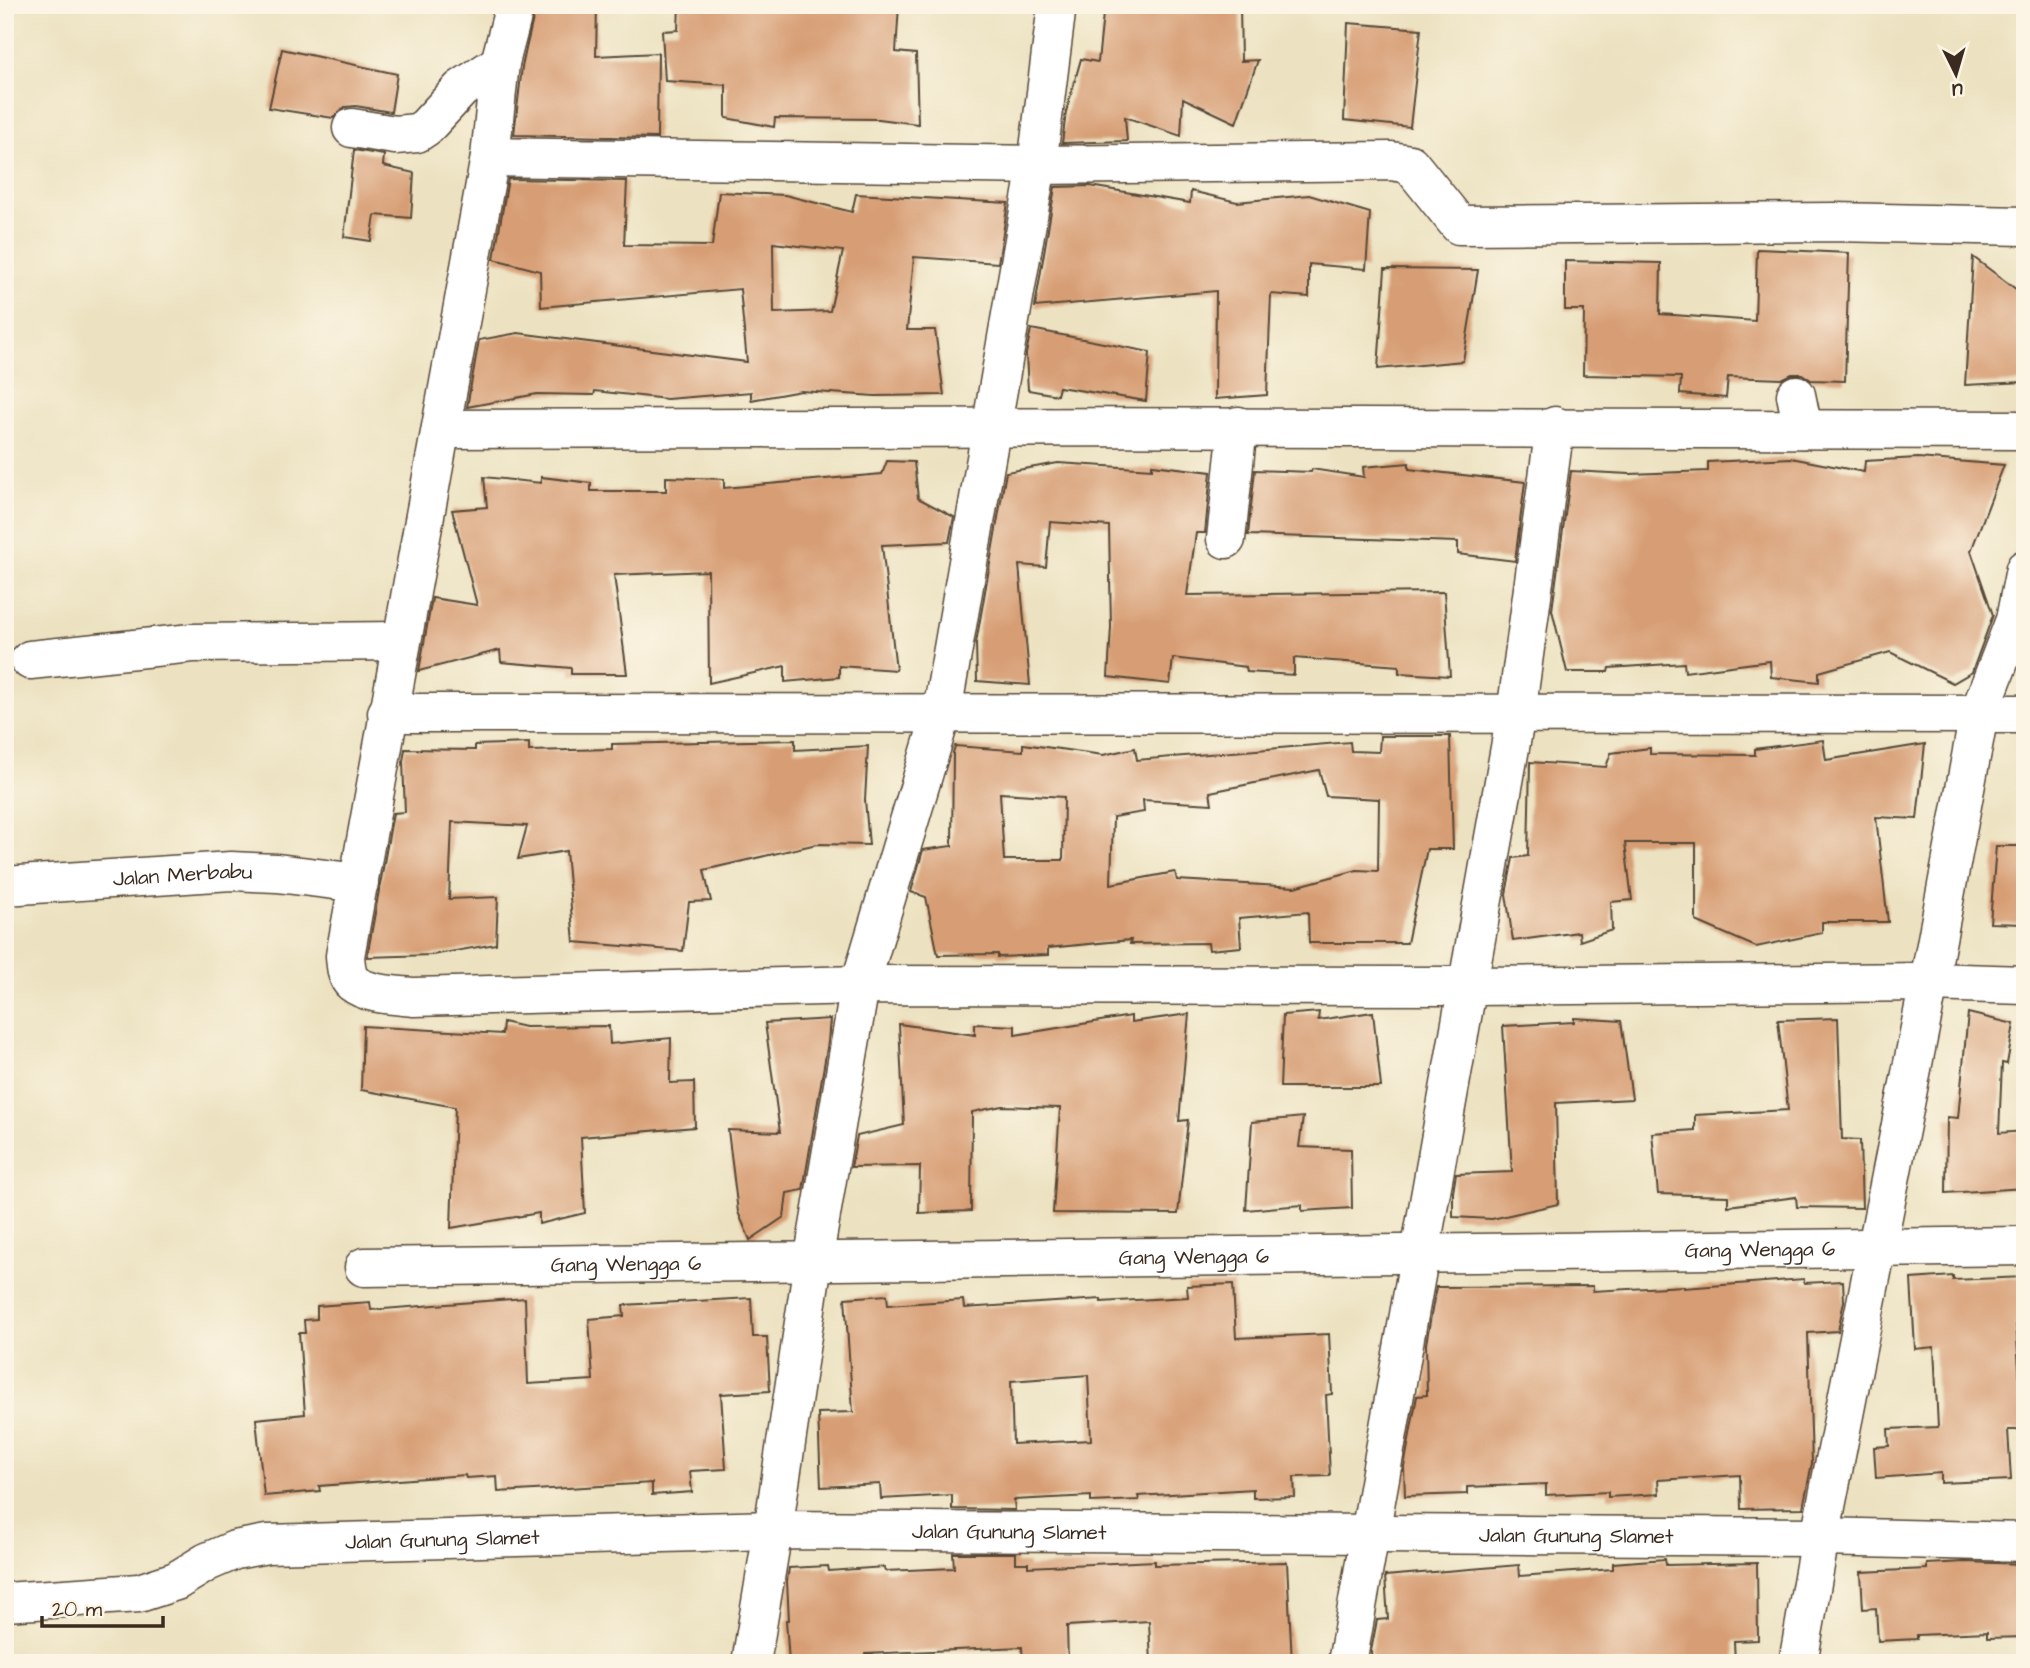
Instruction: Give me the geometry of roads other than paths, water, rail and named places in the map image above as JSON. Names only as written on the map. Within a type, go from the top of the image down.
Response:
[{"type":"street","points":[[515,5],[500,63],[489,156],[345,956],[352,982],[376,992],[414,997],[860,985],[1467,986],[1929,982],[2025,985]]},
{"type":"street","points":[[751,1663],[813,1262],[860,985],[942,712],[1037,165],[1057,5]]},
{"type":"street","points":[[352,128],[395,135],[417,133],[426,127],[461,89],[500,63]]},
{"type":"street","points":[[489,156],[1037,165],[1404,162],[1410,164],[1459,225],[1835,222],[2025,226]]},
{"type":"street","points":[[441,429],[1555,426],[1717,438],[1800,412],[2025,430]]},
{"type":"street","points":[[1226,539],[1238,426]]},
{"type":"street","points":[[1347,1663],[1422,1254],[1516,714],[1555,426]]},
{"type":"street","points":[[1798,1663],[1979,714],[2015,620],[2025,569]]},
{"type":"street","points":[[30,660],[192,643],[401,641]]},
{"type":"street","points":[[387,713],[2025,714]]},
{"type":"street","name":"Jalan Merbabu","points":[[5,886],[231,871],[277,873],[359,883]]},
{"type":"street","name":"Gang Wengga 6","points":[[364,1267],[2025,1246]]},
{"type":"street","name":"Jalan Gunung Slamet","points":[[5,1602],[139,1593],[176,1581],[207,1562],[235,1550],[267,1544],[773,1530],[1820,1537],[2025,1542]]}]
